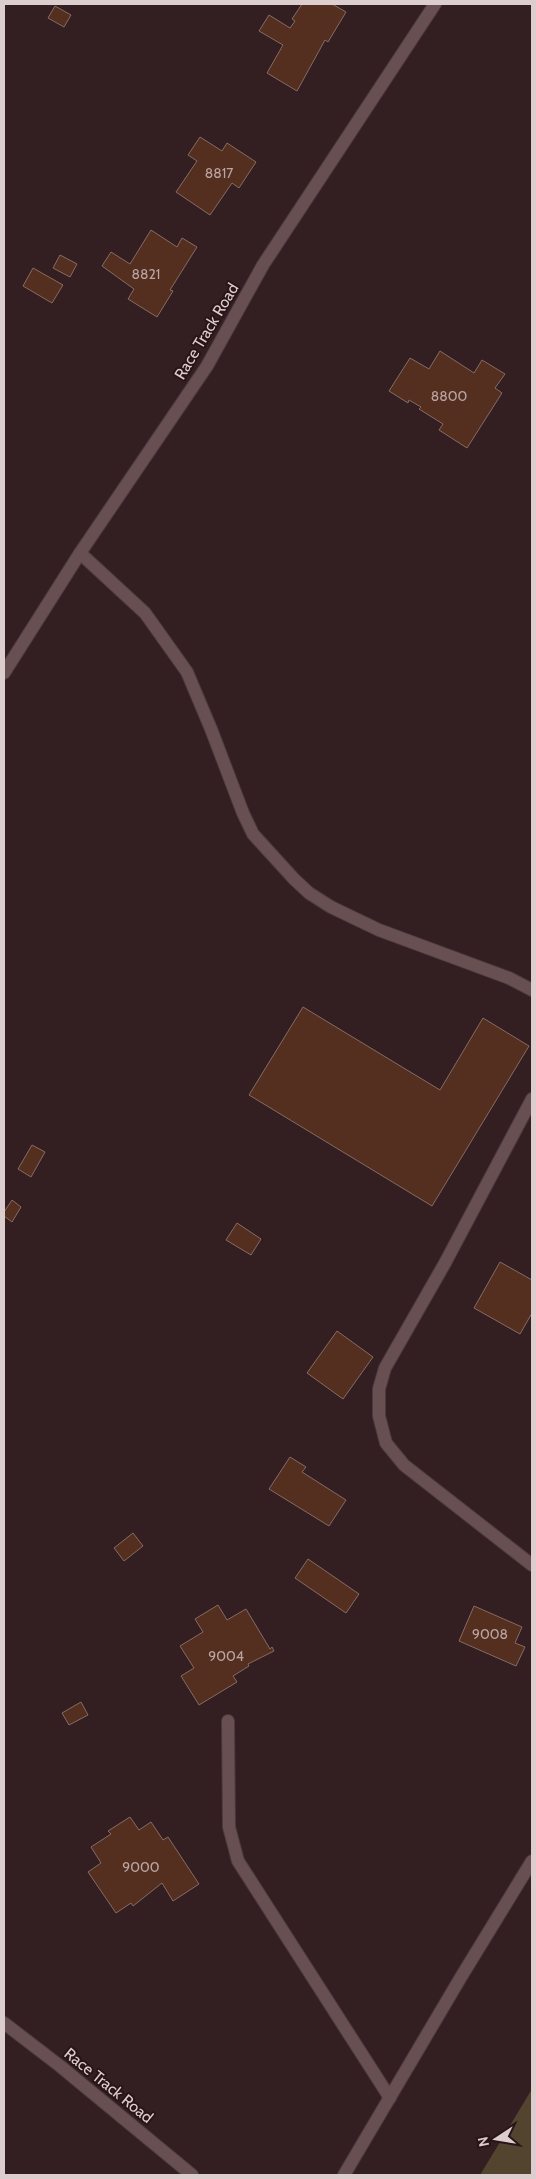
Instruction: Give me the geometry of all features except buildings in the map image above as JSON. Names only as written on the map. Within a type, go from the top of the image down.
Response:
[{"type":"street","name":"Race Track Road","points":[[4,673],[80,553],[206,366],[264,265],[435,4]]},
{"type":"street","points":[[80,553],[145,613],[187,672],[243,814],[253,834],[309,893],[331,907],[379,930],[508,978],[532,990]]},
{"type":"street","points":[[532,1099],[445,1263],[385,1368],[379,1389],[379,1416],[386,1443],[404,1465],[532,1565]]},
{"type":"street","points":[[228,1721],[229,1827],[238,1861],[390,2098]]},
{"type":"street","points":[[344,2175],[532,1861]]},
{"type":"street","name":"Race Track Road","points":[[4,2023],[192,2175]]},
{"type":"shaded area","points":[[532,2089],[532,2175],[480,2175]]}]
